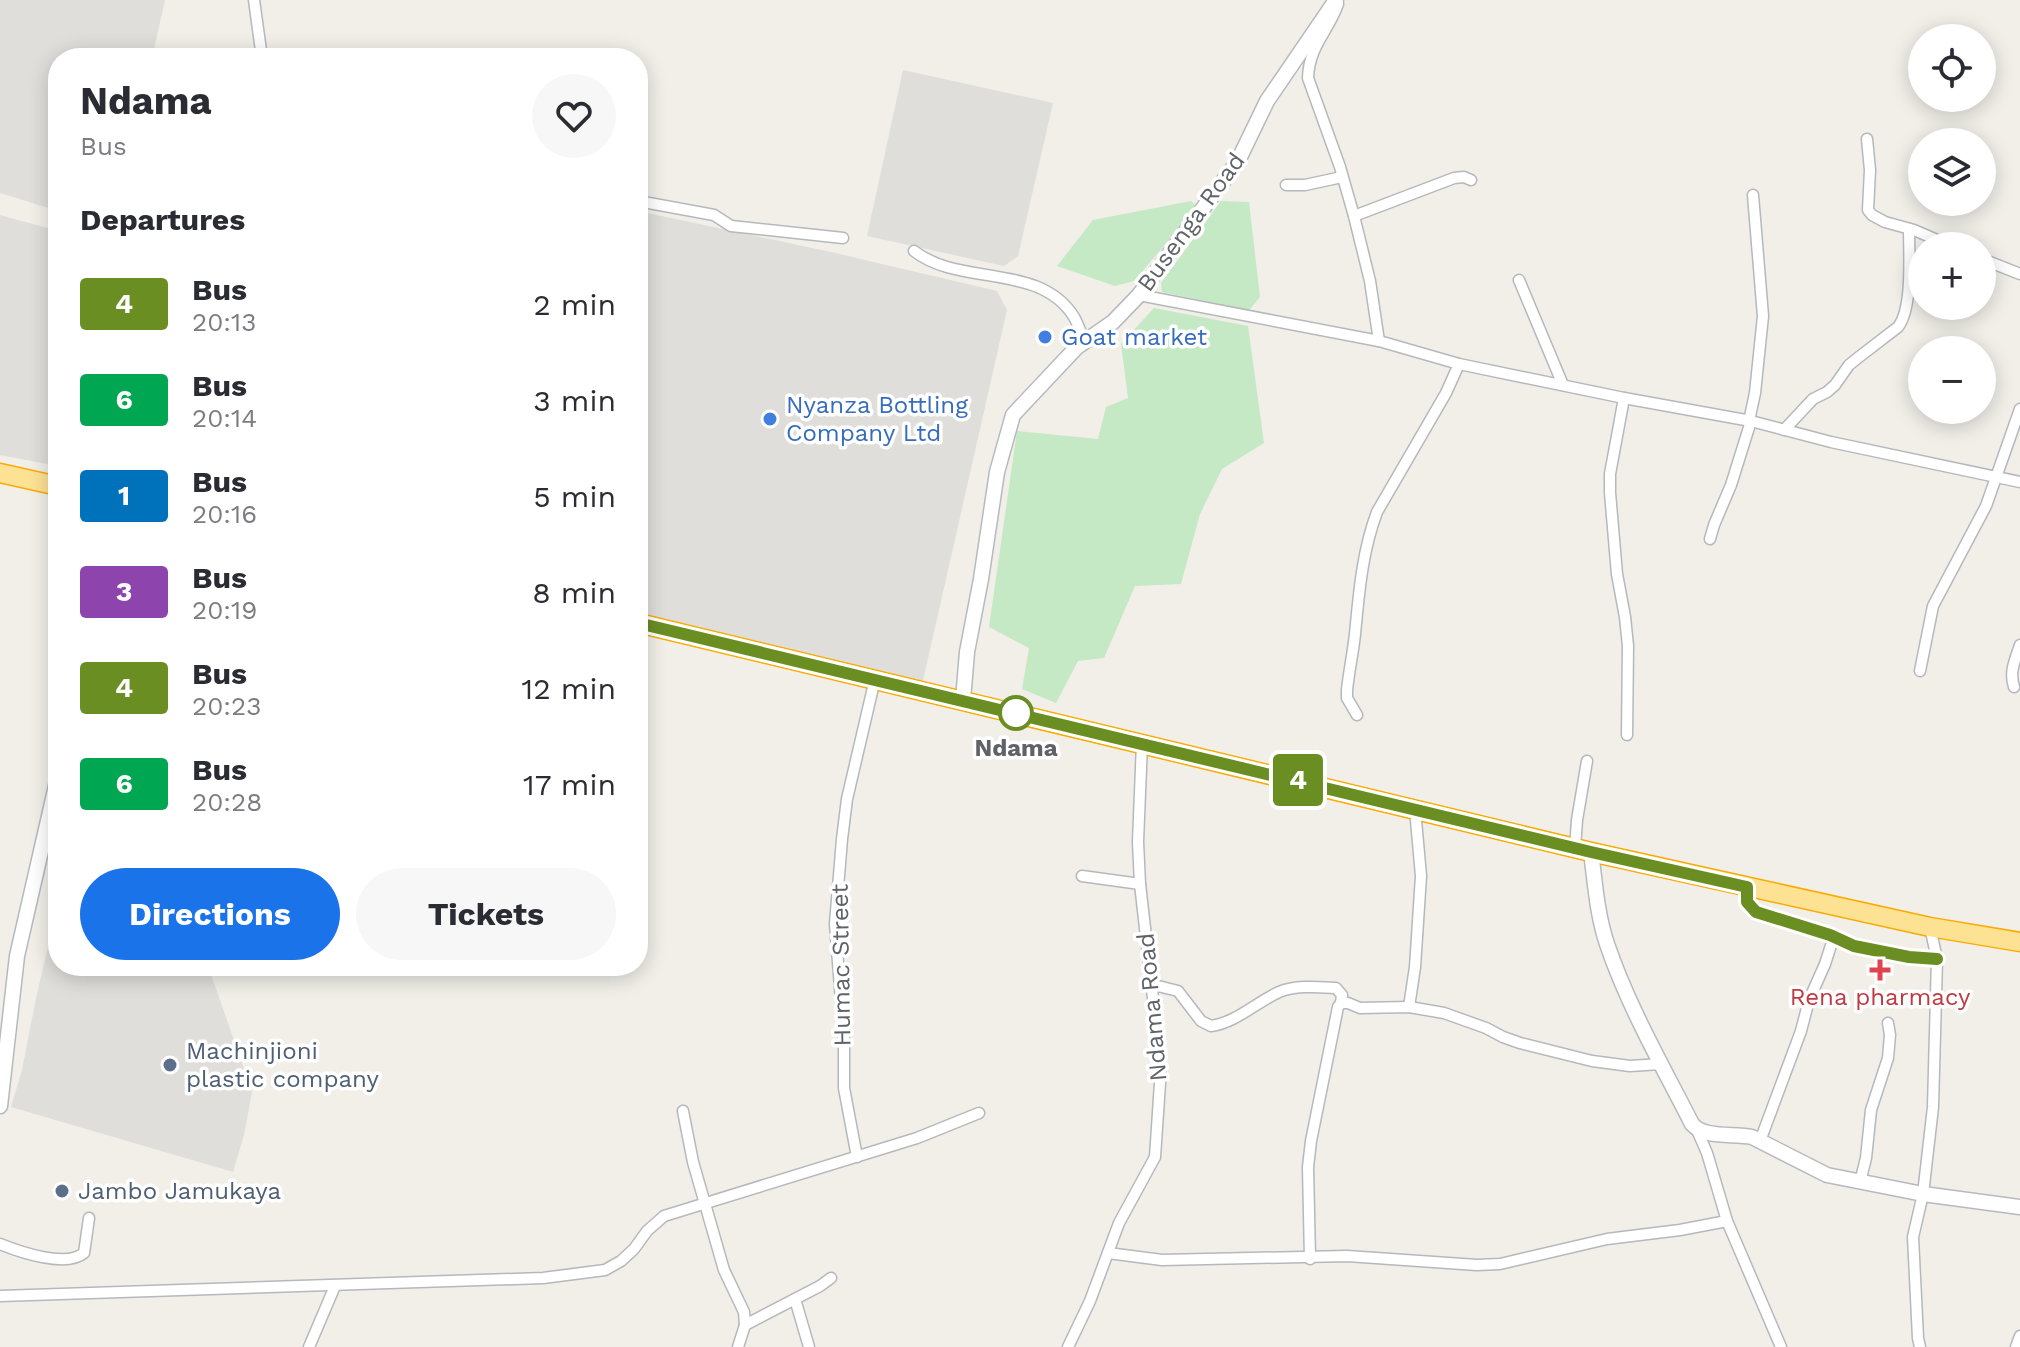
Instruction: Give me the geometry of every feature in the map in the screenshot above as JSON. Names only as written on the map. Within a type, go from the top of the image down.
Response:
[{"type":"highway","points":[[0,473],[48,484]]},
{"type":"highway","points":[[648,625],[1583,850],[1930,927],[2020,942]]},
{"type":"street","points":[[254,0],[261,48]]},
{"type":"street","points":[[1338,0],[1333,18],[1312,52],[1308,78],[1354,216],[1370,281],[1379,341]]},
{"type":"street","name":"Busenga Road","points":[[963,700],[967,652],[997,472],[1013,415],[1084,340],[1113,322],[1139,295],[1238,161],[1267,101],[1338,0]]},
{"type":"street","points":[[1867,139],[1870,170],[1868,210],[1885,222],[1916,232]]},
{"type":"street","points":[[1286,185],[1305,185],[1342,177]]},
{"type":"street","points":[[1354,216],[1454,178],[1471,180]]},
{"type":"street","points":[[1710,539],[1731,485],[1755,393],[1763,316],[1753,195]]},
{"type":"street","points":[[648,203],[714,215],[731,226],[843,238]]},
{"type":"street","points":[[1784,430],[1813,399],[1827,392],[1849,365],[1903,321],[1908,285],[1909,229]]},
{"type":"street","points":[[914,251],[933,264],[1046,290],[1073,316],[1084,340]]},
{"type":"street","points":[[1996,265],[2020,274]]},
{"type":"street","points":[[1519,280],[1563,385]]},
{"type":"street","points":[[1139,295],[1379,341],[1459,364],[1750,421],[2020,482]]},
{"type":"street","points":[[1357,715],[1347,698],[1347,690],[1357,603],[1370,532],[1377,512],[1446,393],[1459,364]]},
{"type":"street","points":[[1624,398],[1610,474],[1610,493],[1617,574],[1628,646],[1627,735]]},
{"type":"street","points":[[1920,671],[1933,606],[1986,506],[2020,409]]},
{"type":"street","points":[[2014,687],[2011,671],[2020,645]]},
{"type":"street","name":"Humac Street","points":[[857,1157],[844,1088],[844,1039],[835,924],[847,799],[875,679]]},
{"type":"street","name":"Ndama Road","points":[[1068,1347],[1090,1301],[1119,1223],[1144,1179],[1157,1148],[1160,1060],[1138,842],[1142,743]]},
{"type":"street","points":[[1587,761],[1577,820],[1606,942],[1621,981],[1707,1153],[1727,1221],[1781,1347]]},
{"type":"street","points":[[1409,1007],[1418,939],[1421,876],[1415,809]]},
{"type":"street","points":[[0,1106],[17,956],[48,821]]},
{"type":"street","points":[[1082,876],[1140,884]]},
{"type":"street","points":[[1747,887],[1747,902],[1756,912],[1834,936],[1854,946],[1937,959]]},
{"type":"street","points":[[1920,1347],[1913,1237],[1923,1194],[1933,1107],[1937,959],[1930,927]]},
{"type":"street","points":[[1760,1141],[1834,936]]},
{"type":"street","points":[[1150,984],[1178,991],[1201,1021],[1211,1026],[1223,1023],[1277,993],[1296,988],[1336,988],[1342,995],[1311,1141],[1308,1167],[1310,1259]]},
{"type":"street","points":[[1341,1003],[1360,1008],[1409,1007],[1444,1013],[1520,1043],[1592,1061],[1630,1066],[1661,1064]]},
{"type":"street","points":[[1860,1182],[1871,1110],[1888,1058],[1888,1023]]},
{"type":"street","points":[[683,1111],[704,1204],[724,1270],[744,1312],[745,1325],[738,1347]]},
{"type":"street","points":[[0,1296],[543,1278],[605,1270],[621,1261],[664,1216],[917,1138],[979,1113]]},
{"type":"street","points":[[1697,1130],[1738,1134],[1760,1141],[1827,1175],[1923,1194],[2020,1207]]},
{"type":"street","points":[[0,1244],[49,1258],[78,1258],[84,1253],[89,1218]]},
{"type":"street","points":[[1108,1253],[1162,1260],[1347,1256],[1500,1264],[1607,1239],[1727,1221]]},
{"type":"street","points":[[745,1325],[831,1278]]},
{"type":"street","points":[[309,1347],[335,1286]]},
{"type":"street","points":[[795,1299],[809,1347]]},
{"type":"street","points":[[2016,1347],[2020,1336]]},
{"type":"shaded area","points":[[0,0],[165,0],[154,48],[48,48],[48,208],[0,193]]},
{"type":"shaded area","points":[[903,70],[1053,103],[1018,256],[1004,266],[867,236]]},
{"type":"shaded area","points":[[648,213],[997,291],[1007,310],[922,685],[648,616]]},
{"type":"shaded area","points":[[0,215],[48,228],[48,464],[0,455]]},
{"type":"shaded area","points":[[48,947],[48,976],[211,976],[252,1092],[233,1172],[11,1107],[22,1070]]},
{"type":"green space","points":[[1191,201],[1197,207],[1134,281],[1115,286],[1057,266],[1093,220]]},
{"type":"green space","points":[[1221,201],[1249,202],[1260,297],[1249,310],[1162,292],[1161,283]]},
{"type":"green space","points":[[1154,308],[1248,326],[1264,443],[1222,469],[1200,514],[1181,584],[1135,586],[1104,658],[1078,661],[1056,703],[1022,689],[1029,648],[989,627],[1017,431],[1098,439],[1106,407],[1128,398],[1121,344]]},
{"type":"bus line","name":"4","points":[[648,625],[1747,887],[1747,902],[1756,912],[1830,935],[1854,946],[1937,959]]},
{"type":"place","name":"Goat market","points":[[1045,337]]},
{"type":"place","name":"Nyanza Bottling Company Ltd","points":[[770,419]]},
{"type":"place","name":"Ndama","points":[[1016,713]]},
{"type":"place","name":"Rena pharmacy","points":[[1880,970]]},
{"type":"place","name":"Machinjioni plastic company","points":[[170,1065]]},
{"type":"place","name":"Jambo Jamukaya","points":[[62,1191]]}]
